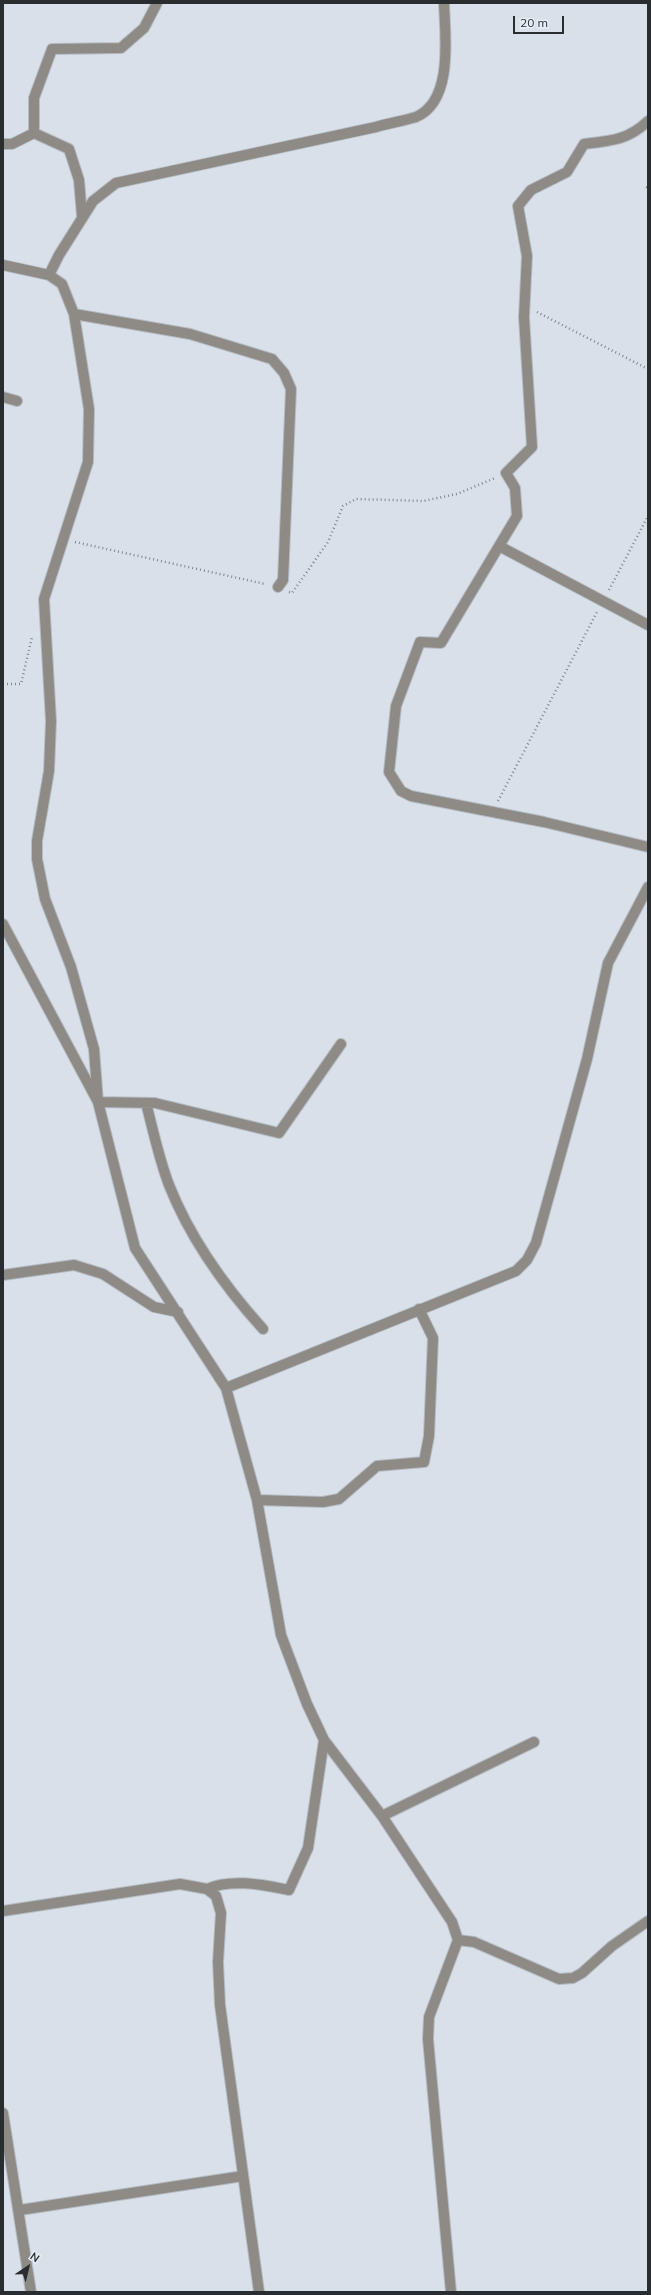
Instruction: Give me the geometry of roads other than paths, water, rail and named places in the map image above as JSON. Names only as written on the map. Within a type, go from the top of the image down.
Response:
[{"type":"street","points":[[34,133],[34,98],[52,49],[120,48],[144,28],[157,3]]},
{"type":"street","points":[[49,275],[82,216],[93,200],[116,183],[416,116],[426,110],[436,95],[446,65],[444,3]]},
{"type":"street","points":[[648,121],[636,132],[615,140],[584,144],[567,172],[531,190],[518,206],[527,256],[525,306],[532,446],[506,473],[515,488],[517,516],[441,643],[420,642],[396,706],[390,772],[401,791],[411,796],[493,812],[648,847]]},
{"type":"street","points":[[3,144],[12,144],[34,133]]},
{"type":"street","points":[[34,133],[68,149],[79,180],[82,216]]},
{"type":"street","points":[[3,265],[49,275],[62,284],[74,314],[89,409],[90,444],[88,462],[44,599],[51,721],[49,772],[37,842],[37,859],[45,899],[71,967],[94,1049],[98,1102],[135,1248],[155,1282],[178,1312],[226,1388],[257,1500],[282,1635],[307,1704],[324,1740],[382,1816],[452,1922],[458,1940],[429,2017],[428,2039],[451,2292]]},
{"type":"street","points":[[74,314],[190,334],[272,359],[284,373],[291,389],[283,580],[278,587]]},
{"type":"street","points":[[3,397],[17,401]]},
{"type":"street","points":[[499,546],[648,625]]},
{"type":"street","points":[[226,1388],[516,1271],[527,1260],[536,1243],[587,1059],[608,963],[648,887]]},
{"type":"street","points":[[3,924],[98,1102]]},
{"type":"street","points":[[98,1102],[155,1103],[279,1133],[341,1044]]},
{"type":"street","points":[[146,1103],[169,1184],[191,1232],[246,1311],[263,1330]]},
{"type":"street","points":[[3,1275],[74,1265],[103,1274],[154,1307],[178,1312]]},
{"type":"street","points":[[257,1500],[323,1502],[339,1499],[377,1466],[424,1462],[429,1436],[433,1338],[419,1309]]},
{"type":"street","points":[[3,1911],[180,1884],[207,1888],[219,1883],[264,1885],[289,1890],[308,1848],[324,1740]]},
{"type":"street","points":[[382,1816],[534,1742]]},
{"type":"street","points":[[207,1888],[216,1896],[221,1913],[218,1962],[220,2004],[258,2292]]},
{"type":"street","points":[[458,1940],[474,1942],[559,1979],[573,1978],[582,1973],[612,1946],[648,1921]]},
{"type":"street","points":[[3,2113],[20,2210],[31,2292]]},
{"type":"street","points":[[20,2210],[243,2176]]}]
